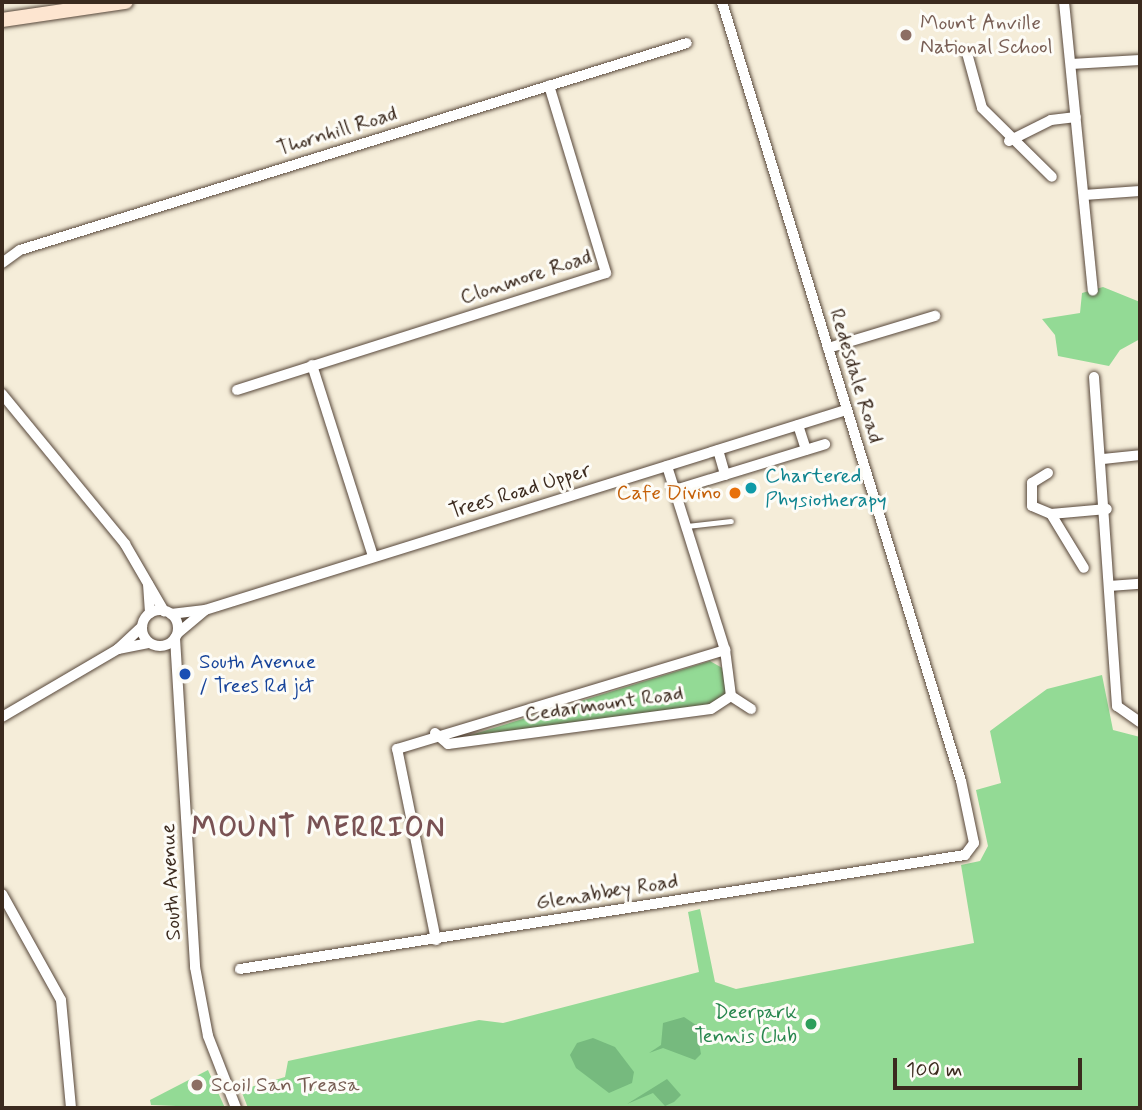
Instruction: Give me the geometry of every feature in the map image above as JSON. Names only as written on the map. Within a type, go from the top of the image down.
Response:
[{"type":"main road","points":[[2,20],[127,2]]},
{"type":"street","name":"Redesdale Road","points":[[722,2],[961,781],[974,843]]},
{"type":"street","points":[[1064,2],[1093,291]]},
{"type":"street","name":"Thornhill Road","points":[[2,263],[20,250],[687,43]]},
{"type":"street","points":[[967,52],[982,108],[1009,141],[1052,177]]},
{"type":"street","points":[[1071,64],[1140,60]]},
{"type":"street","name":"Clonmore Road","points":[[236,390],[606,274],[549,86]]},
{"type":"street","points":[[1009,141],[1051,120],[1076,117]]},
{"type":"street","points":[[1084,195],[1140,191]]},
{"type":"street","points":[[828,348],[935,316]]},
{"type":"street","points":[[312,365],[373,556]]},
{"type":"street","points":[[1094,377],[1107,509],[1117,706],[1140,722]]},
{"type":"street","points":[[2,394],[147,577],[167,612]]},
{"type":"street","name":"Trees Road Upper","points":[[205,610],[846,410]]},
{"type":"street","points":[[798,425],[806,450]]},
{"type":"street","points":[[675,490],[825,444]]},
{"type":"street","points":[[718,450],[725,475]]},
{"type":"street","points":[[1103,459],[1140,456]]},
{"type":"street","points":[[667,466],[725,650],[731,696],[751,709]]},
{"type":"street","points":[[1048,474],[1032,483],[1029,493],[1032,506],[1051,514],[1107,509]]},
{"type":"street","points":[[1051,514],[1084,568]]},
{"type":"street","points":[[2,717],[118,649],[142,627],[150,613],[147,577]]},
{"type":"street","points":[[1109,586],[1140,584]]},
{"type":"street","points":[[150,613],[205,610]]},
{"type":"street","points":[[118,649],[155,645],[177,636],[205,610]]},
{"type":"street","name":"South Avenue","points":[[167,612],[177,636],[195,967],[208,1036],[236,1108]]},
{"type":"street","points":[[142,627],[177,668]]},
{"type":"street","name":"Cedarmount Road","points":[[436,940],[397,749],[435,733],[725,650]]},
{"type":"street","name":"Cedarmount Road","points":[[435,733],[448,744],[711,709],[731,696]]},
{"type":"street","name":"Glenabbey Road","points":[[240,969],[965,855],[974,843]]},
{"type":"street","points":[[2,894],[61,1000],[71,1108]]},
{"type":"lane","points":[[686,526],[731,521]]},
{"type":"green space","points":[[1103,287],[1140,302],[1140,339],[1120,350],[1109,366],[1058,356],[1055,335],[1042,319],[1080,313],[1082,293]]},
{"type":"green space","points":[[710,661],[724,669],[726,694],[711,705],[455,740]]},
{"type":"green space","points":[[1102,675],[1113,730],[1140,737],[1140,1108],[248,1108],[241,1090],[285,1077],[288,1061],[479,1020],[503,1023],[699,972],[688,912],[700,909],[715,982],[736,989],[974,943],[961,865],[980,861],[988,846],[976,790],[1001,783],[990,731],[1047,689]]},
{"type":"green space","points":[[684,1017],[696,1025],[701,1054],[695,1060],[663,1048],[649,1053],[661,1045],[663,1023]]},
{"type":"green space","points":[[593,1038],[615,1047],[634,1072],[632,1083],[609,1093],[576,1068],[570,1055],[577,1043]]},
{"type":"green space","name":"Scoil San Treasa","points":[[208,1070],[225,1108],[151,1105],[150,1100]]},
{"type":"green space","points":[[667,1079],[681,1095],[674,1102],[665,1106],[653,1093],[627,1104]]},
{"type":"place","name":"Mount Anville National School","points":[[906,35]]},
{"type":"place","name":"Chartered Physiotherapy","points":[[751,488]]},
{"type":"place","name":"Cafe Divino","points":[[735,493]]},
{"type":"place","name":"South Avenue / Trees Rd jct","points":[[185,674]]},
{"type":"place","name":"Deerpark Tennis Club","points":[[811,1024]]},
{"type":"place","name":"Scoil San Treasa","points":[[197,1085]]},
{"type":"district","name":"MOUNT MERRION","points":[[319,829]]}]
